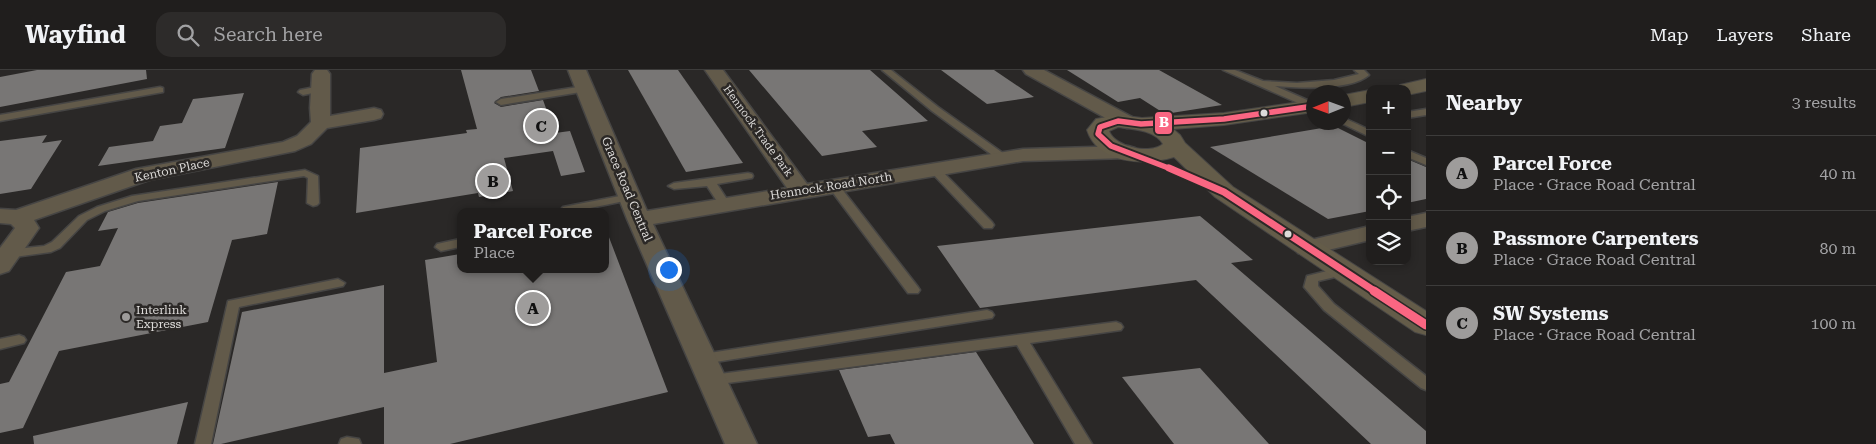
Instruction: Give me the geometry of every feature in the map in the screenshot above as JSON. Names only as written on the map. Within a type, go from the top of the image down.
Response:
[{"type":"main road","points":[[1411,88],[1426,85]]},
{"type":"main road","points":[[1351,100],[1366,97]]},
{"type":"main road","points":[[1224,192],[1105,142],[1099,130],[1111,122],[1134,123],[1224,119],[1306,108]]},
{"type":"main road","points":[[1133,154],[1167,154],[1175,144],[1193,132],[1216,124],[1224,119]]},
{"type":"main road","points":[[1134,123],[1159,130],[1224,192],[1307,248],[1423,321]]},
{"type":"street","name":"Hennock Trade Park","points":[[714,70],[801,191]]},
{"type":"street","points":[[1032,70],[1054,84],[1134,123]]},
{"type":"street","name":"Grace Road Central","points":[[581,80],[634,208],[741,444]]},
{"type":"street","points":[[1054,84],[1060,93],[1099,130]]},
{"type":"street","points":[[315,85],[321,123],[374,114]]},
{"type":"street","name":"Kenton Place","points":[[16,220],[144,174],[252,151],[298,144],[308,137],[321,123]]},
{"type":"street","name":"Hennock Road North","points":[[634,208],[724,204],[935,170],[1013,156],[1099,130]]},
{"type":"street","name":"Hennock Road North","points":[[1013,156],[1133,154]]},
{"type":"street","points":[[4,260],[16,220]]},
{"type":"street","points":[[1411,223],[1426,220]]},
{"type":"street","points":[[1307,248],[1366,234]]},
{"type":"lane","points":[[886,70],[935,109],[1013,156]]},
{"type":"lane","points":[[1227,70],[1306,104]]},
{"type":"lane","points":[[1262,84],[1275,82],[1301,86],[1315,85],[1365,75],[1358,70]]},
{"type":"lane","points":[[502,102],[581,80]]},
{"type":"lane","points":[[0,118],[160,90]]},
{"type":"lane","points":[[1411,114],[1426,112]]},
{"type":"lane","points":[[1351,123],[1366,122]]},
{"type":"lane","points":[[1351,124],[1366,132]]},
{"type":"lane","points":[[1411,155],[1426,162]]},
{"type":"lane","points":[[935,170],[988,225]]},
{"type":"lane","points":[[4,260],[56,245],[83,218],[101,209],[136,198],[305,173],[313,176],[313,203]]},
{"type":"lane","points":[[674,186],[748,176]]},
{"type":"lane","points":[[710,182],[724,204]]},
{"type":"lane","points":[[834,186],[913,290]]},
{"type":"lane","points":[[609,208],[634,208]]},
{"type":"lane","points":[[442,247],[457,244]]},
{"type":"lane","points":[[1343,271],[1312,279],[1311,287],[1329,307],[1426,384]]},
{"type":"lane","points":[[203,444],[233,304],[338,283]]},
{"type":"lane","points":[[707,370],[987,315]]},
{"type":"lane","points":[[707,370],[1021,340],[1116,327]]},
{"type":"lane","points":[[0,344],[19,340]]},
{"type":"lane","points":[[1021,340],[1084,444]]},
{"type":"lane","points":[[347,444],[353,442],[353,444]]},
{"type":"building","points":[[37,70],[146,70],[147,79],[0,107],[0,77]]},
{"type":"building","points":[[461,70],[531,70],[539,91],[501,97],[494,103],[501,107],[543,100],[555,133],[570,131],[585,172],[561,176],[553,151],[504,158],[513,191],[479,197],[478,193],[356,213],[360,148],[467,133],[466,130],[477,129]]},
{"type":"building","points":[[628,70],[678,70],[743,163],[686,172]]},
{"type":"building","points":[[749,70],[870,70],[928,121],[862,131],[877,147],[822,156]]},
{"type":"building","points":[[941,70],[994,70],[1034,97],[987,104]]},
{"type":"building","points":[[1067,70],[1159,70],[1222,105],[1165,114],[1140,98],[1118,102]]},
{"type":"building","points":[[244,93],[225,148],[98,166],[109,147],[153,141],[160,126],[182,123],[193,99]]},
{"type":"building","points":[[1310,130],[1342,130],[1366,142],[1366,212],[1328,219],[1210,147]]},
{"type":"building","points":[[47,135],[42,143],[62,140],[31,189],[0,194],[0,141]]},
{"type":"building","points":[[1411,161],[1426,167],[1426,199],[1411,202]]},
{"type":"building","points":[[278,182],[267,234],[232,240],[208,322],[59,351],[23,428],[0,433],[0,384],[9,382],[66,272],[100,266],[118,228],[98,231],[108,212],[138,203]]},
{"type":"building","points":[[1200,216],[1253,260],[1231,263],[1426,431],[1426,444],[1371,444],[1196,280],[980,308],[937,246]]},
{"type":"building","points":[[609,237],[668,392],[450,444],[384,444],[384,407],[221,444],[213,444],[242,312],[384,285],[384,373],[437,362],[425,260],[457,255],[457,273],[609,273]]},
{"type":"building","points":[[976,352],[1034,444],[895,444],[890,434],[868,437],[839,370]]},
{"type":"building","points":[[1200,368],[1269,444],[1174,444],[1122,377]]},
{"type":"building","points":[[188,402],[177,444],[34,444],[33,436]]},
{"type":"transit line","name":"B","points":[[1306,107],[1224,119],[1141,124],[1118,121],[1100,127],[1098,134],[1111,146],[1138,155],[1224,192],[1426,325]]},
{"type":"place","name":"SW Systems","points":[[541,126]]},
{"type":"place","name":"Passmore Carpenters","points":[[493,181]]},
{"type":"place","name":"Parcel Force","points":[[533,308]]},
{"type":"place","name":"Interlink Express","points":[[126,317]]}]
